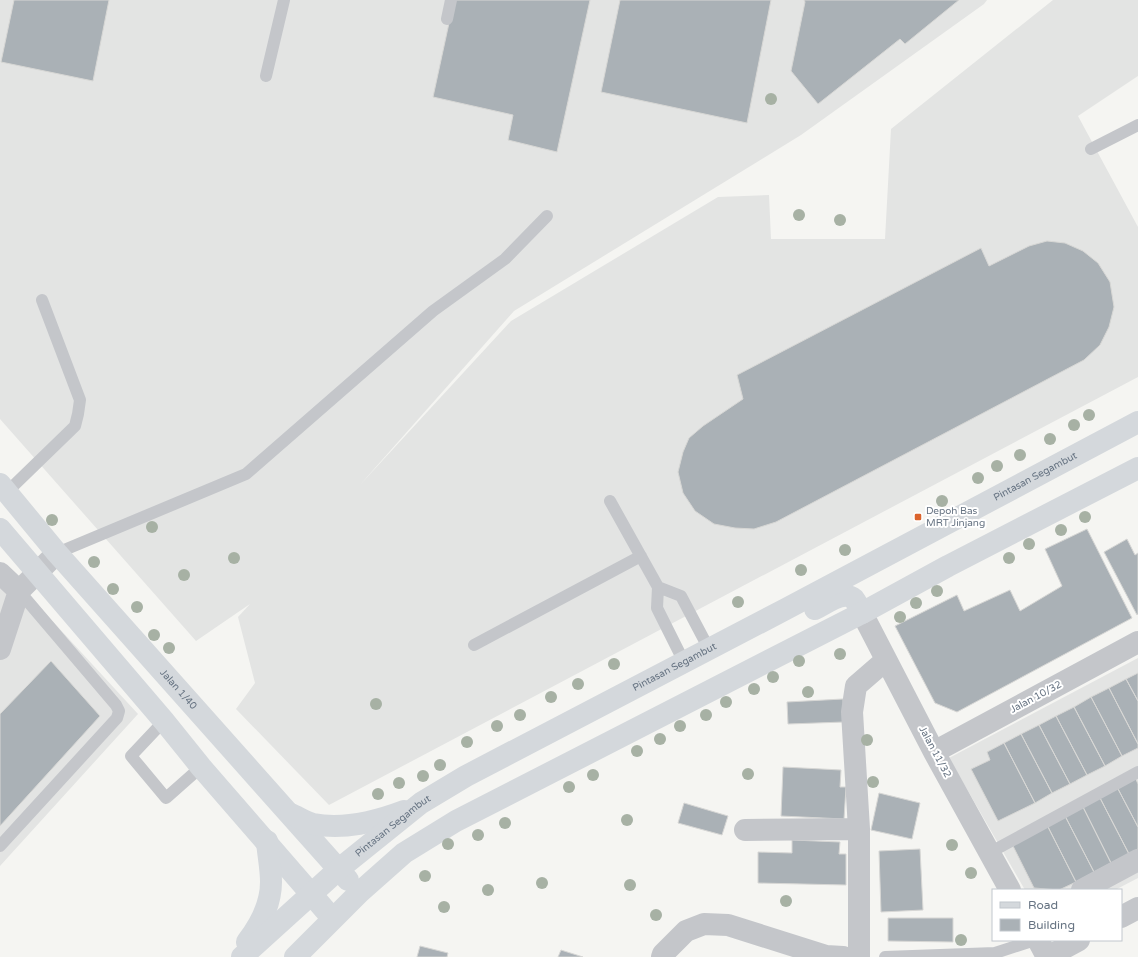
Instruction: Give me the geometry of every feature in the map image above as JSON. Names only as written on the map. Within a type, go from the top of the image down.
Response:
[{"type":"main road","name":"Pintasan Segambut","points":[[242,957],[339,869],[421,803],[466,776],[1138,422]]},
{"type":"main road","points":[[295,957],[332,918],[404,853],[456,821],[862,613],[1138,468]]},
{"type":"main road","name":"Jalan 1/40","points":[[3,488],[57,553],[360,892]]},
{"type":"main road","points":[[0,529],[201,767],[267,841],[332,918]]},
{"type":"main road","points":[[713,647],[767,631],[843,596],[850,596],[855,600],[862,613]]},
{"type":"main road","points":[[287,812],[312,824],[344,826],[384,819],[421,803]]},
{"type":"main road","points":[[236,957],[255,932],[263,916],[268,900],[271,882],[267,841]]},
{"type":"street","points":[[0,649],[18,591],[57,553]]},
{"type":"street","points":[[0,573],[18,591]]},
{"type":"street","name":"Jalan 11/32","points":[[862,613],[934,752],[1009,889]]},
{"type":"street","name":"Jalan 10/32","points":[[934,752],[1138,642]]},
{"type":"street","points":[[859,957],[859,830],[852,712],[856,686],[886,660]]},
{"type":"street","points":[[745,830],[859,830]]},
{"type":"street","points":[[1084,889],[1138,860]]},
{"type":"street","points":[[1122,916],[1138,908]]},
{"type":"street","points":[[662,957],[663,954],[686,931],[704,924],[728,925],[826,956],[843,957]]},
{"type":"street","points":[[1039,941],[1047,957],[1077,941]]},
{"type":"lane","points":[[266,76],[284,0]]},
{"type":"lane","points":[[447,19],[451,0]]},
{"type":"lane","points":[[1091,149],[1138,125]]},
{"type":"lane","points":[[57,553],[246,474],[433,311],[505,259],[547,216]]},
{"type":"lane","points":[[3,488],[75,426],[78,414],[80,400],[42,300]]},
{"type":"lane","points":[[610,501],[658,587],[656,608],[684,662]]},
{"type":"lane","points":[[474,645],[641,556]]},
{"type":"lane","points":[[658,587],[681,596],[713,647]]},
{"type":"lane","points":[[0,846],[117,718],[119,711],[116,705],[18,591]]},
{"type":"lane","points":[[164,722],[131,756],[166,798],[201,767]]},
{"type":"lane","points":[[989,853],[1138,772]]},
{"type":"lane","points":[[885,957],[996,953],[1032,941]]},
{"type":"shaded area","points":[[0,0],[987,0],[984,4],[801,135],[514,311],[359,486],[511,321],[718,197],[769,195],[771,239],[885,239],[891,129],[1053,0],[1138,0],[1138,76],[1078,116],[1138,227],[1138,377],[329,805],[236,709],[255,683],[238,617],[250,604],[196,641],[0,419]]},
{"type":"shaded area","points":[[0,564],[138,714],[0,866]]},
{"type":"shaded area","points":[[1138,658],[1138,878],[1117,889],[1024,889],[949,758]]},
{"type":"building","points":[[14,0],[109,0],[93,81],[1,62]]},
{"type":"building","points":[[454,0],[590,0],[557,152],[508,140],[513,115],[433,97]]},
{"type":"building","points":[[620,0],[771,0],[747,123],[601,92]]},
{"type":"building","points":[[804,0],[959,0],[905,44],[900,39],[818,104],[791,71],[805,2]]},
{"type":"building","points":[[1047,241],[1065,243],[1083,251],[1098,263],[1110,282],[1114,307],[1109,327],[1100,345],[1084,360],[776,522],[754,529],[735,528],[714,524],[695,511],[683,493],[678,472],[683,452],[689,438],[703,426],[743,399],[737,375],[981,248],[989,266],[1029,246]]},
{"type":"building","points":[[1087,529],[1132,618],[957,712],[935,703],[895,626],[957,595],[964,611],[1010,590],[1020,611],[1062,586],[1045,549]]},
{"type":"building","points":[[1127,539],[1135,555],[1138,553],[1137,615],[1104,552]]},
{"type":"building","points":[[51,661],[100,716],[0,826],[0,714]]},
{"type":"building","points":[[1138,673],[1138,701],[1126,679]]},
{"type":"building","points":[[1126,679],[1138,701],[1138,744],[1109,688]]},
{"type":"building","points":[[1109,688],[1138,744],[1138,748],[1122,756],[1091,697]]},
{"type":"building","points":[[1091,697],[1122,756],[1105,766],[1074,707]]},
{"type":"building","points":[[843,699],[844,722],[788,724],[787,702]]},
{"type":"building","points":[[1074,707],[1105,766],[1087,775],[1056,716]]},
{"type":"building","points":[[1056,716],[1087,775],[1070,784],[1039,725]]},
{"type":"building","points":[[1039,725],[1070,784],[1052,793],[1021,734]]},
{"type":"building","points":[[1021,734],[1052,793],[1035,803],[1004,743]]},
{"type":"building","points":[[1004,743],[1035,803],[998,821],[971,769],[990,760],[987,752]]},
{"type":"building","points":[[783,767],[841,770],[840,787],[846,787],[844,819],[781,816]]},
{"type":"building","points":[[1135,777],[1138,784],[1138,827],[1117,787]]},
{"type":"building","points":[[1117,787],[1138,827],[1138,849],[1129,854],[1099,796]]},
{"type":"building","points":[[879,793],[920,803],[912,839],[871,830]]},
{"type":"building","points":[[1099,796],[1129,854],[1111,863],[1082,805]]},
{"type":"building","points":[[684,803],[728,816],[722,835],[678,823]]},
{"type":"building","points":[[1082,805],[1111,863],[1094,872],[1064,814]]},
{"type":"building","points":[[1064,814],[1094,872],[1076,882],[1046,823]]},
{"type":"building","points":[[1046,823],[1076,882],[1061,889],[1034,888],[1011,842]]},
{"type":"building","points":[[792,840],[840,842],[839,854],[846,854],[846,885],[758,883],[758,852],[792,853]]},
{"type":"building","points":[[920,849],[923,910],[881,912],[879,851]]},
{"type":"building","points":[[888,918],[953,918],[953,942],[888,941]]},
{"type":"building","points":[[420,946],[448,953],[447,957],[417,957]]},
{"type":"building","points":[[561,950],[583,957],[558,957]]},
{"type":"place","name":"Depoh Bas MRT Jinjang","points":[[918,517]]}]
